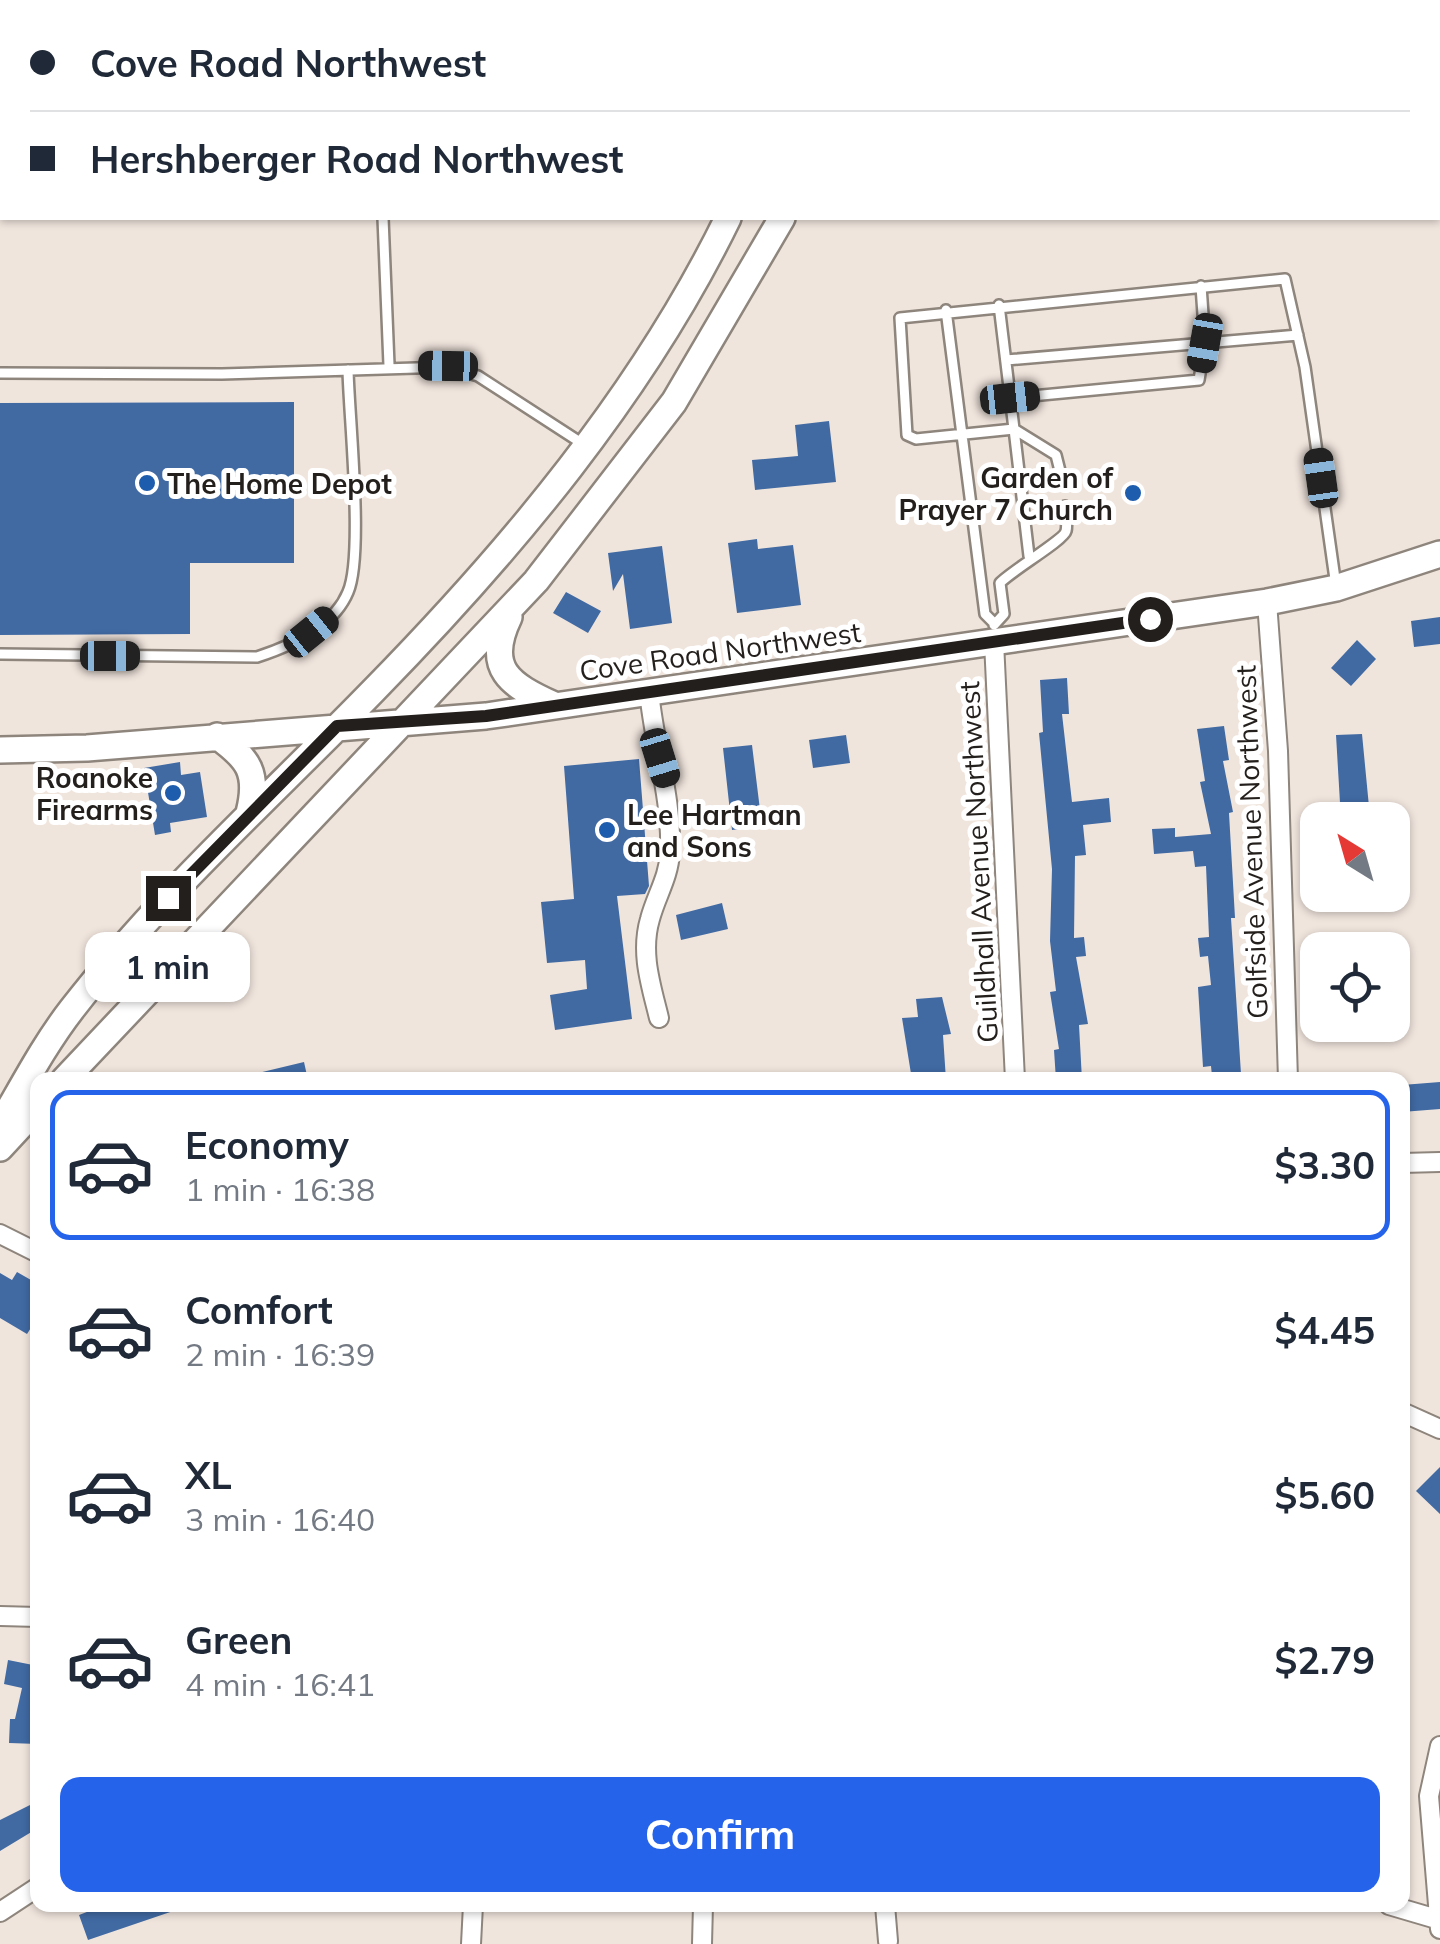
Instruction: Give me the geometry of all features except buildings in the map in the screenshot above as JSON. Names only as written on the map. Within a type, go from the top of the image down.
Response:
[{"type":"main road","points":[[32,1072],[69,1012],[248,814],[451,608],[586,446],[690,288],[727,220]]},
{"type":"main road","points":[[72,1072],[406,722],[580,528],[674,402],[781,220]]},
{"type":"main road","name":"Cove Road Northwest","points":[[0,750],[87,748],[406,722],[554,705],[994,632],[1267,602],[1336,588],[1440,554]]},
{"type":"main road","points":[[516,602],[502,632],[499,660],[521,690],[554,705]]},
{"type":"main road","points":[[217,736],[251,764],[255,782],[248,814]]},
{"type":"main road","points":[[0,1125],[30,1076]]},
{"type":"main road","points":[[0,1148],[30,1115]]},
{"type":"street","name":"Golfside Avenue Northwest","points":[[1267,602],[1278,751],[1288,1072]]},
{"type":"street","name":"Guildhall Avenue Northwest","points":[[994,632],[1015,1072]]},
{"type":"street","points":[[649,691],[653,735],[669,801],[670,856],[646,938],[645,960],[659,1018]]},
{"type":"street","points":[[1410,1164],[1440,1162]]},
{"type":"street","points":[[0,1234],[30,1248]]},
{"type":"street","points":[[1410,1416],[1440,1429]]},
{"type":"street","points":[[0,1616],[30,1617]]},
{"type":"street","points":[[1440,1746],[1429,1796],[1440,1929]]},
{"type":"street","points":[[0,1912],[30,1893]]},
{"type":"street","points":[[1410,1911],[1440,1919]]},
{"type":"street","points":[[471,1944],[473,1912]]},
{"type":"street","points":[[702,1912],[702,1944]]},
{"type":"street","points":[[886,1912],[888,1940]]},
{"type":"lane","points":[[383,220],[389,365]]},
{"type":"lane","points":[[1063,483],[1056,454],[1014,429],[916,439],[907,435],[900,318],[946,310],[1285,280],[1298,335],[1336,588]]},
{"type":"lane","points":[[1010,398],[1199,380],[1205,343],[1201,286]]},
{"type":"lane","points":[[999,305],[1029,556]]},
{"type":"lane","points":[[946,310],[984,614],[994,632]]},
{"type":"lane","points":[[1006,360],[1298,335]]},
{"type":"lane","points":[[0,373],[448,366],[478,376],[586,446]]},
{"type":"lane","points":[[0,654],[258,657],[296,641],[338,610],[350,590],[354,556],[348,370]]},
{"type":"lane","points":[[994,632],[1004,614],[1000,583],[1029,556],[1061,538],[1066,530],[1065,506]]},
{"type":"place","name":"The Home Depot","points":[[147,483]]},
{"type":"place","name":"Garden of Prayer 7 Church","points":[[1133,493]]},
{"type":"place","name":"Roanoke Firearms","points":[[173,793]]},
{"type":"place","name":"Lee Hartman and Sons","points":[[607,830]]},
{"type":"route","points":[[168,898],[337,726],[486,716],[1150,619]]}]
